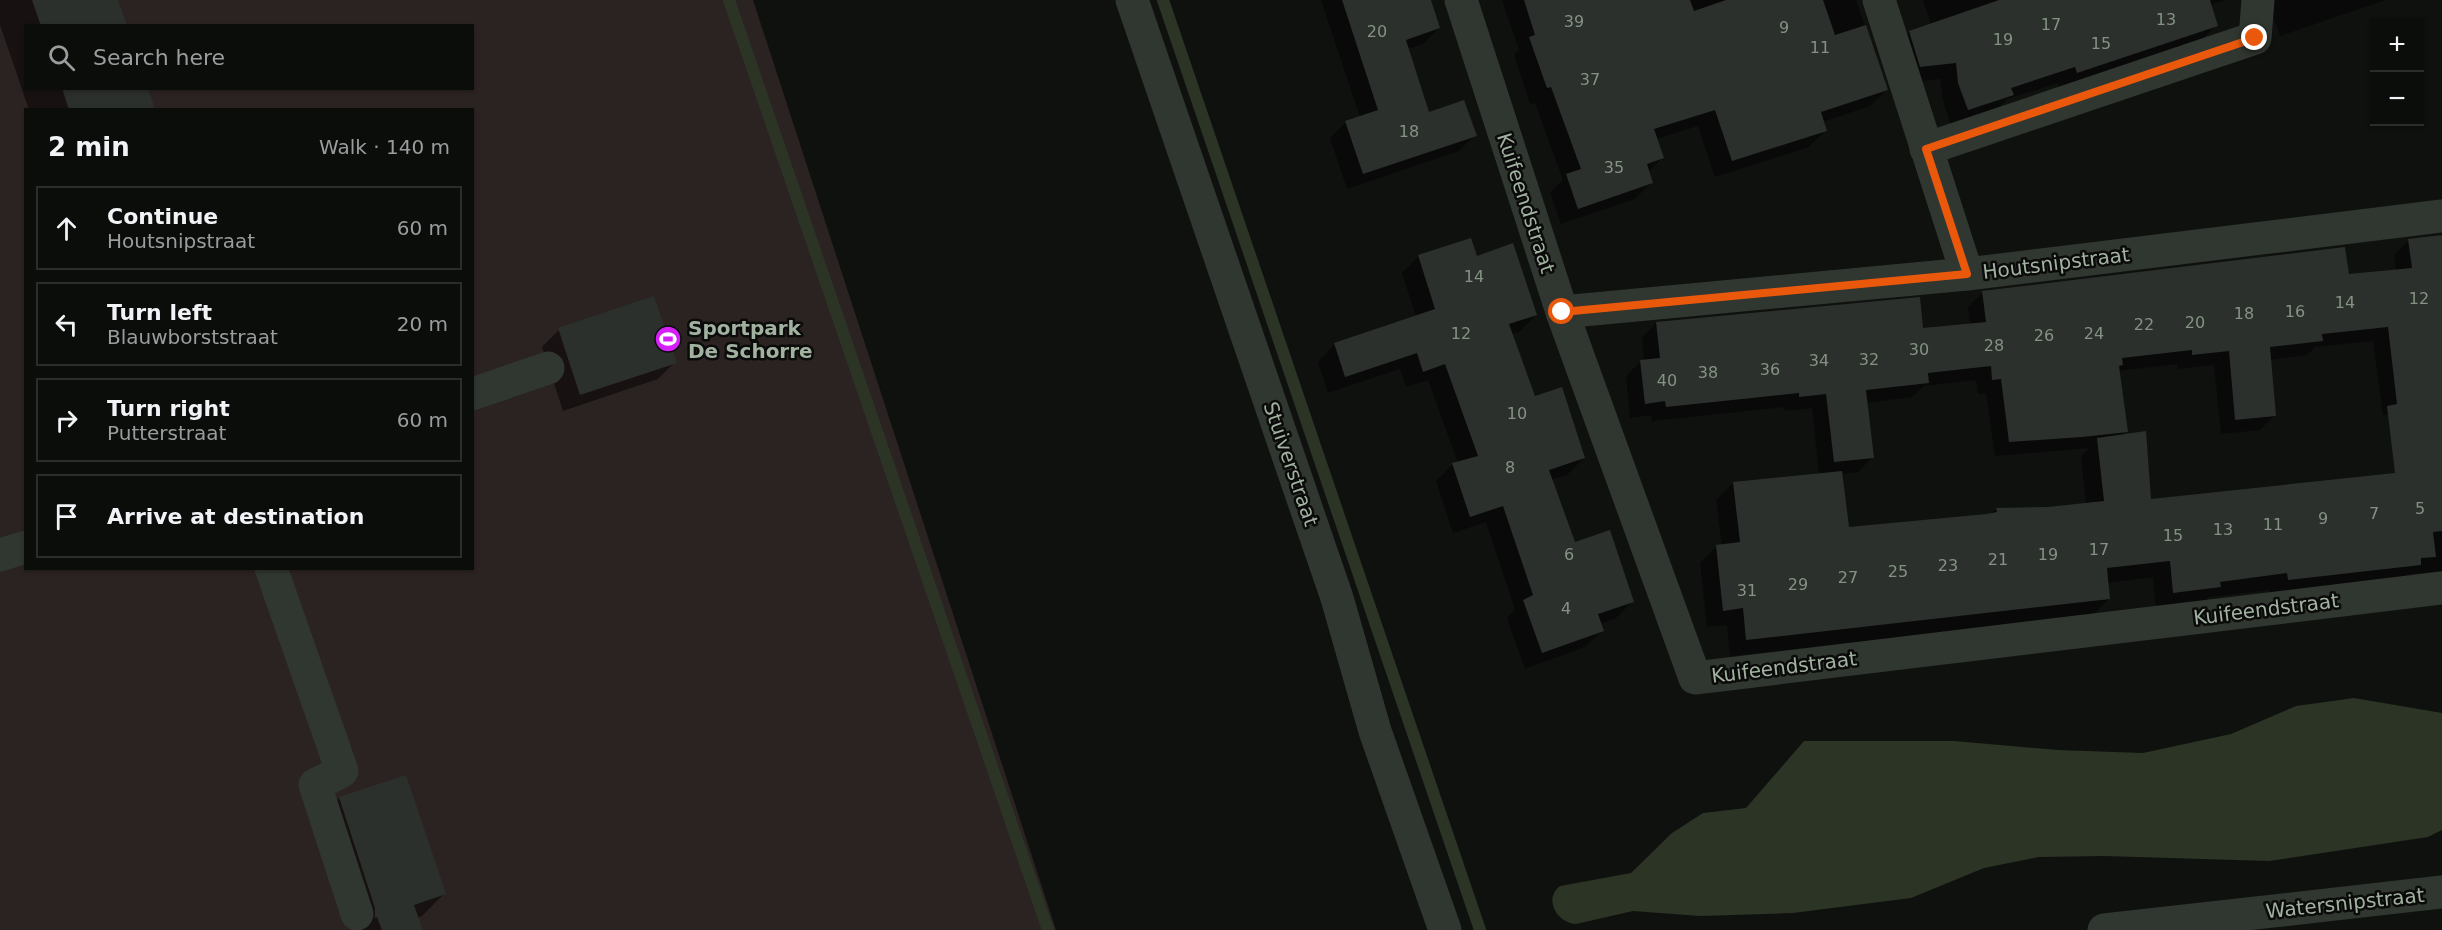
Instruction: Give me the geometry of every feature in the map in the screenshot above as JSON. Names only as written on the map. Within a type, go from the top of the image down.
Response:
[{"type":"street","name":"Stuiverstraat","points":[[1132,0],[1337,598],[1375,731],[1445,930]]},
{"type":"street","name":"Kuifeendstraat","points":[[1461,0],[1562,312],[1695,678],[2442,588]]},
{"type":"street","points":[[1879,0],[1967,274]]},
{"type":"street","points":[[1926,149],[2255,38],[2258,0]]},
{"type":"street","name":"Houtsnipstraat","points":[[1562,312],[1967,274],[2442,216]]},
{"type":"street","points":[[474,393],[548,368]]},
{"type":"street","points":[[0,555],[24,548]]},
{"type":"street","points":[[272,570],[342,771],[315,785],[357,914]]},
{"type":"street","name":"Watersnipstraat","points":[[2119,929],[2442,892]]},
{"type":"shaded area","name":"Sportpark De Schorre","points":[[0,0],[753,0],[1056,930],[0,930]]},
{"type":"shaded area","points":[[2354,698],[2442,713],[2442,830],[2428,837],[2269,861],[2104,856],[2039,857],[1984,868],[1911,898],[1793,913],[1700,916],[1633,911],[1576,924],[1569,923],[1558,915],[1553,903],[1555,891],[1560,886],[1631,873],[1672,833],[1703,813],[1746,808],[1804,741],[1954,741],[2058,750],[2143,753],[2231,734],[2296,706]]},
{"type":"building","points":[[32,0],[118,0],[126,24],[40,24]]},
{"type":"building","points":[[1342,0],[1431,0],[1440,28],[1406,40],[1429,112],[1464,100],[1477,136],[1363,174],[1345,121],[1378,110]]},
{"type":"building","points":[[1524,0],[1690,0],[1694,11],[1726,0],[1823,0],[1835,35],[1866,25],[1888,90],[1821,112],[1827,131],[1732,161],[1715,110],[1654,129],[1664,158],[1647,164],[1653,183],[1578,209],[1566,174],[1581,169],[1551,87],[1547,88],[1529,37],[1535,35]]},
{"type":"building","points":[[1999,0],[2210,0],[2218,26],[2077,73],[2075,67],[2011,88],[2014,95],[1968,110],[1958,83],[1956,63],[1920,67],[1909,31]]},
{"type":"building","points":[[63,90],[149,90],[154,108],[68,108]]},
{"type":"building","points":[[2442,235],[2442,531],[2433,532],[2436,557],[2421,558],[2421,565],[2288,580],[2287,573],[2220,582],[2221,587],[2173,593],[2170,561],[2107,568],[2110,599],[1746,640],[1743,608],[1723,611],[1716,545],[1740,542],[1733,482],[1842,471],[1849,527],[1987,514],[1997,512],[1996,508],[2048,507],[2104,501],[2097,438],[2146,431],[2151,499],[2395,473],[2387,406],[2397,404],[2388,327],[2322,334],[2323,341],[2270,347],[2276,416],[2235,420],[2229,351],[2192,355],[2192,350],[2122,358],[2123,365],[2119,366],[2128,432],[2082,437],[2009,442],[2001,379],[1992,380],[1991,366],[1928,373],[1929,383],[1866,390],[1874,458],[1834,462],[1826,394],[1799,397],[1799,393],[1666,407],[1665,401],[1645,404],[1640,360],[1660,358],[1656,322],[1920,297],[1923,328],[1986,322],[1982,291],[2345,247],[2349,274],[2412,268],[2408,239]]},
{"type":"building","points":[[1471,238],[1477,256],[1513,243],[1537,315],[1509,324],[1535,396],[1562,387],[1585,458],[1549,470],[1575,542],[1610,530],[1634,602],[1598,614],[1604,631],[1542,653],[1523,600],[1533,595],[1503,506],[1470,517],[1452,463],[1478,456],[1445,364],[1423,372],[1417,353],[1345,377],[1334,343],[1435,309],[1418,255]]},
{"type":"building","points":[[654,296],[677,363],[580,395],[558,328]]},
{"type":"building","points":[[406,775],[446,894],[414,905],[423,930],[382,930],[377,917],[375,918],[375,908],[339,797]]},
{"type":"waterway","points":[[729,0],[1048,930]]},
{"type":"waterway","points":[[1163,0],[1480,930]]},
{"type":"place","name":"Sportpark De Schorre","points":[[668,339]]},
{"type":"route","points":[[1562,312],[1967,274],[1926,149],[2255,38]]}]
